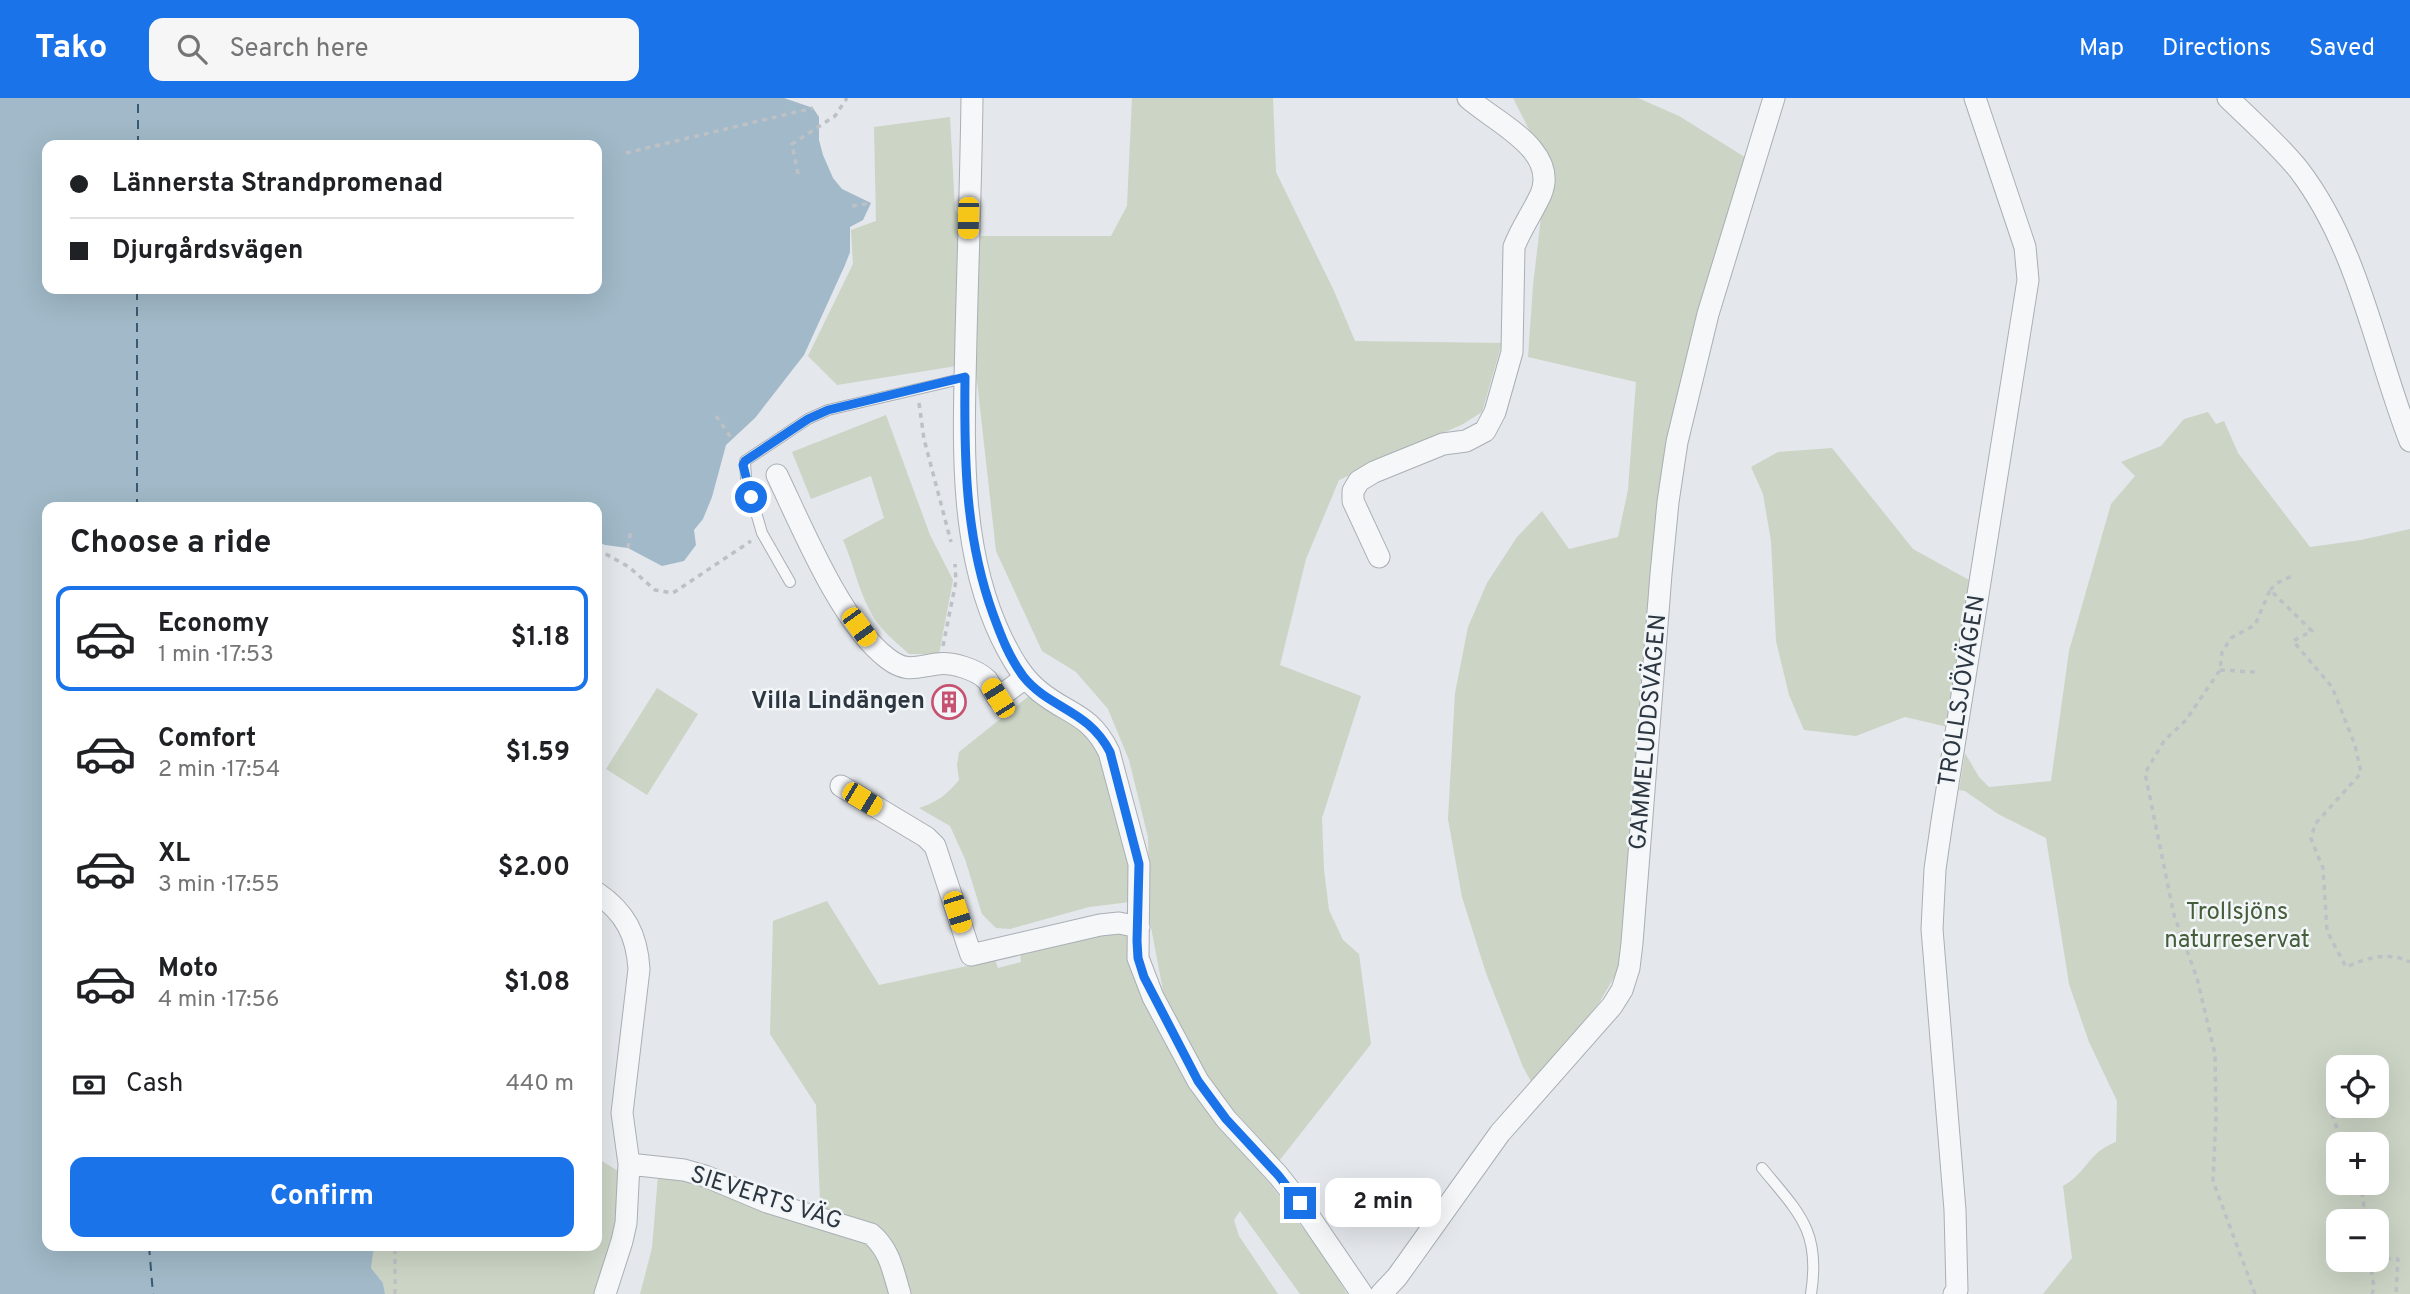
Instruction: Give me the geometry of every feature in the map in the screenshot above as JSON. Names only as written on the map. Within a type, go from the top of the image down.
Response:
[{"type":"street","points":[[972,98],[965,377],[966,497],[986,596],[1000,636],[1025,678],[1040,692],[1086,720],[1101,736],[1110,752],[1139,864],[1138,958],[1144,977],[1198,1081],[1226,1119],[1285,1185],[1362,1294]]},
{"type":"street","points":[[1378,557],[1353,501],[1353,491],[1359,481],[1374,472],[1443,444],[1466,440],[1485,431],[1495,412],[1512,352],[1514,247],[1541,195],[1545,181],[1542,162],[1518,135],[1468,98]]},
{"type":"street","name":"GAMMELUDDSVÄGEN","points":[[1381,1294],[1405,1267],[1500,1133],[1601,1019],[1622,990],[1629,968],[1632,943],[1661,574],[1677,442],[1708,314],[1774,98]]},
{"type":"street","name":"TROLLSJÖVÄGEN","points":[[1954,1294],[1956,1223],[1932,929],[1933,897],[1954,743],[2028,280],[2023,237],[1975,98]]},
{"type":"street","points":[[2228,98],[2299,171],[2335,230],[2357,283],[2410,441]]},
{"type":"street","points":[[777,475],[820,564],[848,611],[870,642],[887,659],[908,670],[940,663],[959,666],[986,679],[998,698],[1025,678]]},
{"type":"street","points":[[841,786],[926,837],[935,846],[971,955],[1100,925],[1119,923],[1139,927]]},
{"type":"street","points":[[602,896],[624,916],[634,934],[639,969],[622,1113],[629,1164],[626,1223],[605,1294]]},
{"type":"street","name":"SIEVERTS VÄG","points":[[629,1164],[684,1170],[705,1176],[767,1202],[871,1234],[882,1243],[890,1259],[900,1294]]},
{"type":"lane","points":[[790,582],[762,533],[746,478],[743,465],[745,461],[808,419],[828,410],[965,377]]},
{"type":"lane","points":[[1762,1168],[1799,1212],[1807,1227],[1814,1253],[1811,1294]]},
{"type":"path","points":[[798,174],[792,144],[835,116],[848,98]]},
{"type":"path","points":[[626,153],[813,108]]},
{"type":"path","points":[[852,206],[870,203]]},
{"type":"path","points":[[922,388],[919,395],[920,423],[951,544]]},
{"type":"path","points":[[716,416],[732,439]]},
{"type":"path","points":[[628,548],[631,529]]},
{"type":"path","points":[[602,551],[629,567],[655,590],[673,593],[762,533]]},
{"type":"path","points":[[940,663],[956,581],[953,553]]},
{"type":"path","points":[[2255,1294],[2213,1181],[2215,1054],[2197,978],[2175,915],[2145,773],[2164,741],[2186,720],[2220,670],[2222,653],[2231,638],[2255,625],[2270,590],[2277,583],[2294,575]]},
{"type":"path","points":[[2270,590],[2312,631],[2293,641],[2332,687],[2355,745],[2361,773],[2315,824],[2311,839],[2323,868],[2327,931],[2346,967],[2372,956],[2401,958],[2410,962]]},
{"type":"path","points":[[2220,670],[2255,672]]},
{"type":"path","points":[[395,1294],[396,1251]]},
{"type":"path","points":[[2389,1259],[2398,1259],[2396,1294]]},
{"type":"path","points":[[2372,1272],[2372,1294]]},
{"type":"green space","points":[[1132,98],[1273,98],[1276,172],[1334,291],[1355,341],[1502,343],[1482,412],[1463,424],[1339,480],[1306,559],[1280,665],[1361,696],[1322,818],[1329,910],[1343,940],[1359,954],[1371,1044],[1279,1161],[1239,1116],[1211,1091],[1164,996],[1150,922],[1148,837],[1129,760],[1108,709],[1076,672],[1042,651],[996,551],[975,363],[837,385],[808,356],[853,264],[851,230],[876,221],[874,127],[950,117],[955,210],[977,236],[1111,236],[1127,206]]},
{"type":"green space","points":[[1513,98],[1638,98],[1679,116],[1751,161],[1698,320],[1620,967],[1599,1003],[1532,1083],[1523,1067],[1486,973],[1462,897],[1448,819],[1455,693],[1468,627],[1487,583],[1517,537],[1542,511],[1569,549],[1618,537],[1628,490],[1636,382],[1528,357],[1547,165]]},
{"type":"green space","name":"Trollsjöns naturreservat","points":[[2208,412],[2216,424],[2224,421],[2238,453],[2310,547],[2361,540],[2410,529],[2410,1294],[2043,1294],[2072,1258],[2063,1186],[2099,1151],[2116,1142],[2117,1101],[2089,1042],[2069,984],[2046,838],[1998,814],[1965,791],[1959,790],[1965,753],[1979,777],[1989,787],[2051,781],[2069,651],[2111,504],[2135,476],[2121,462],[2161,446],[2184,419]]},
{"type":"green space","points":[[886,415],[930,535],[953,580],[939,654],[909,654],[878,623],[860,589],[843,540],[884,518],[871,476],[811,499],[792,452]]},
{"type":"green space","points":[[1832,448],[1913,549],[1969,580],[1952,728],[1905,717],[1856,736],[1804,730],[1789,695],[1776,641],[1771,541],[1763,494],[1751,467],[1778,452]]},
{"type":"green space","points":[[657,688],[698,714],[647,795],[606,769]]},
{"type":"green space","points":[[1029,696],[1063,715],[1100,749],[1132,865],[1130,902],[1089,907],[1010,929],[996,928],[982,914],[965,859],[950,826],[919,808],[941,797],[959,780],[959,752]]},
{"type":"green space","points":[[827,901],[879,985],[995,960],[998,968],[1021,962],[1020,953],[1110,929],[1134,933],[1200,1098],[1268,1181],[1328,1262],[1347,1294],[1300,1294],[1240,1211],[1234,1220],[1239,1236],[1278,1294],[640,1294],[652,1248],[658,1176],[698,1181],[821,1224],[816,1105],[770,1034],[773,921]]},
{"type":"green space","points":[[602,1161],[623,1174],[616,1230],[598,1294],[385,1294],[383,1283],[371,1268],[373,1251],[602,1251]]},
{"type":"water","points":[[0,98],[784,98],[813,108],[819,117],[819,140],[823,155],[833,178],[842,189],[871,203],[863,220],[850,227],[850,252],[804,355],[755,418],[726,445],[712,497],[703,519],[694,530],[696,545],[684,561],[662,566],[628,548],[602,544],[602,502],[42,502],[42,1251],[373,1251],[371,1268],[383,1283],[385,1294],[0,1294]]},
{"type":"ferry route","points":[[138,98],[138,140]]},
{"type":"ferry route","points":[[137,294],[137,502]]},
{"type":"ferry route","points":[[149,1251],[153,1294]]},
{"type":"place","name":"Villa Lindängen","points":[[949,702]]},
{"type":"route","points":[[751,497],[743,465],[745,461],[808,419],[843,405],[965,377],[966,497],[978,564],[1000,636],[1025,678],[1040,692],[1086,720],[1101,736],[1110,752],[1139,864],[1137,941],[1138,958],[1144,977],[1198,1081],[1226,1119],[1300,1203]]}]
